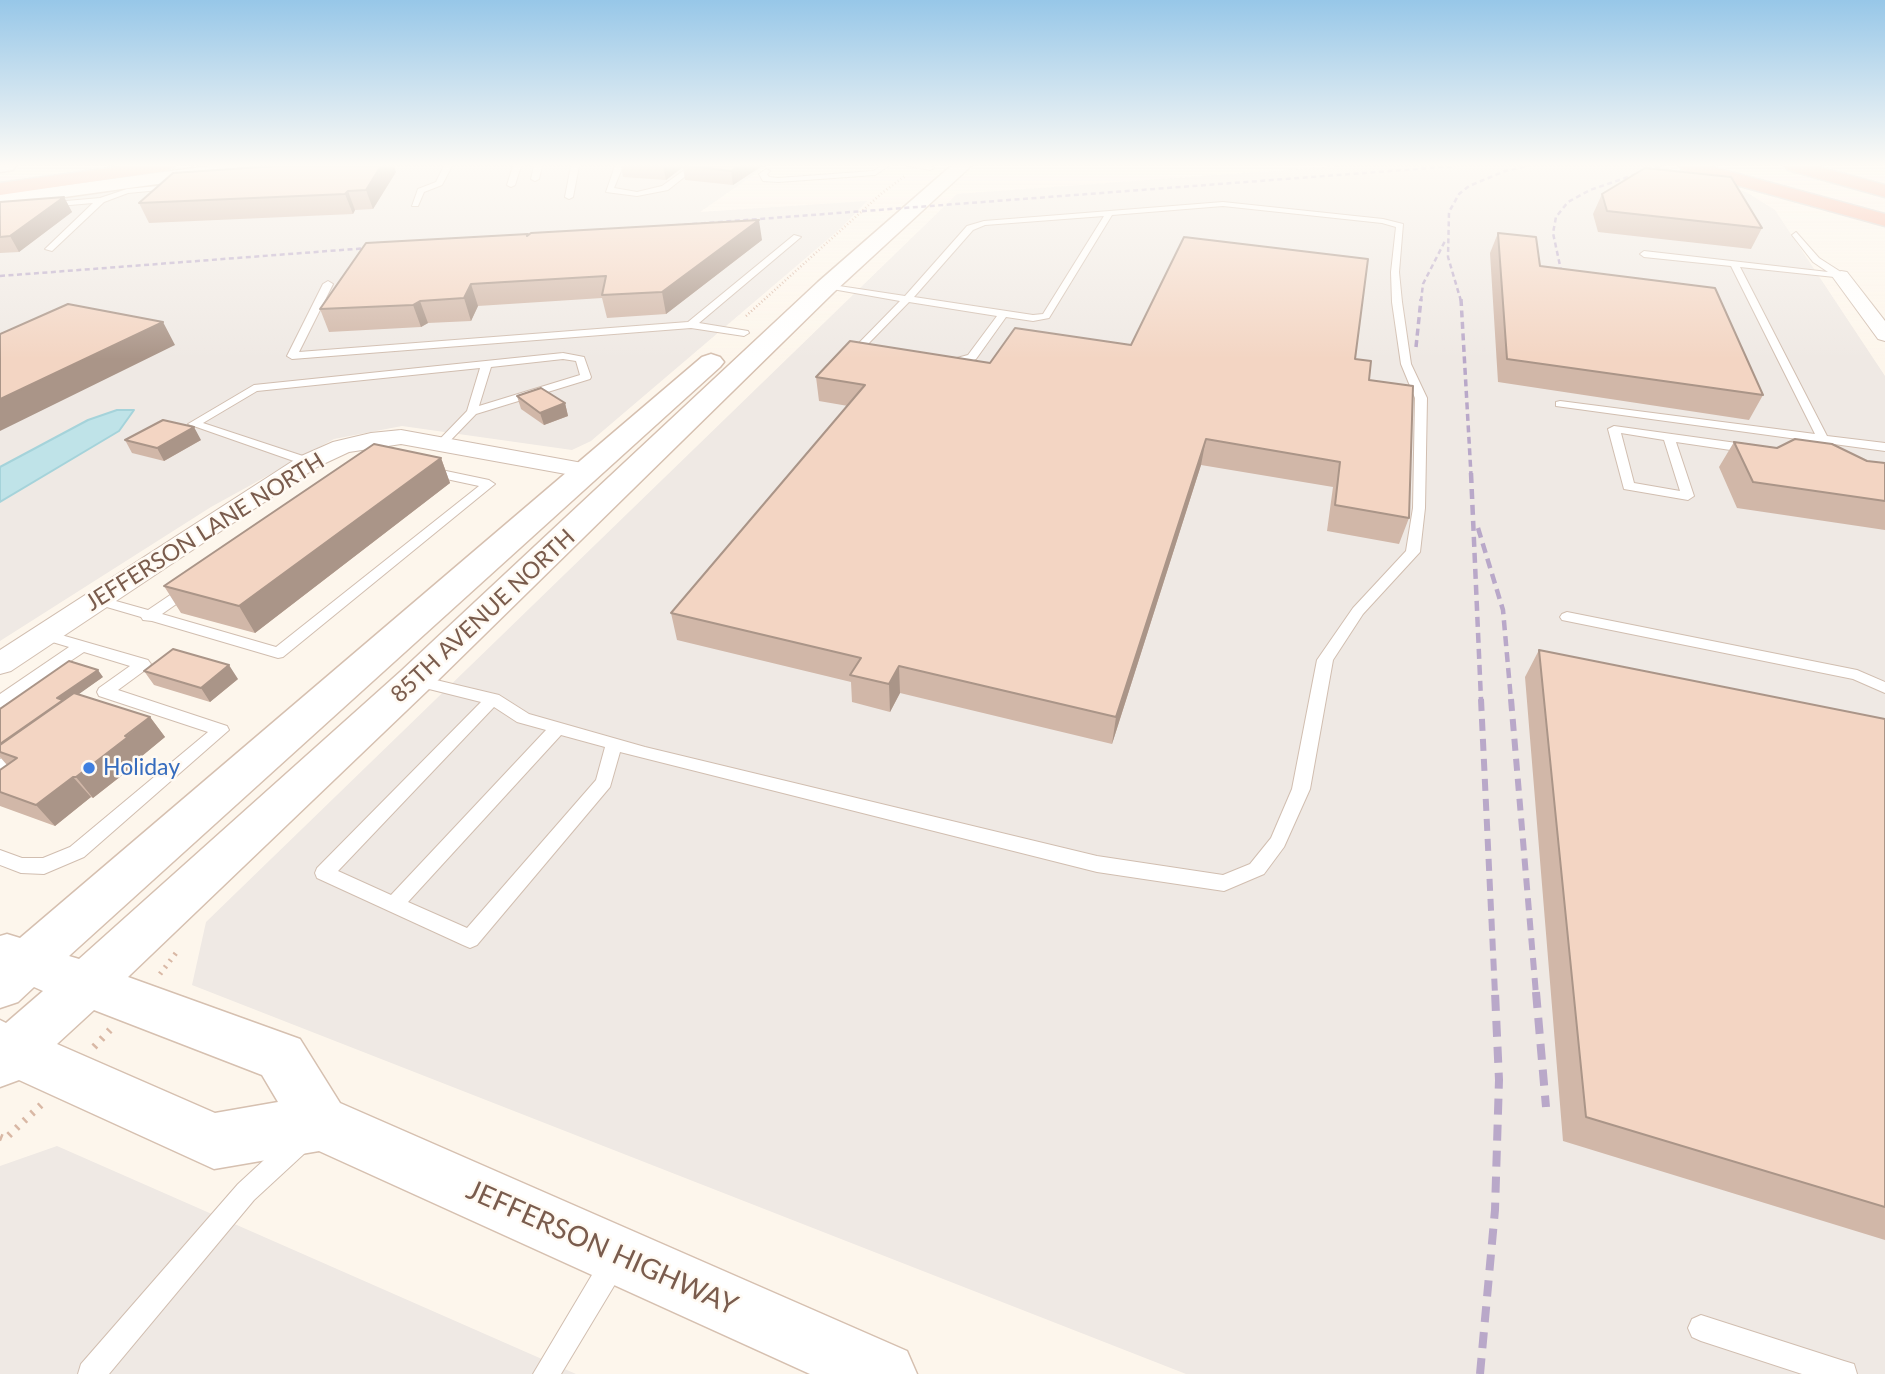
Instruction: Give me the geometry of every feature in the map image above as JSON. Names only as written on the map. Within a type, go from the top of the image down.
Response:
[{"type":"main road","name":"85TH AVENUE NORTH","points":[[9,967],[749,334],[878,230]]},
{"type":"main road","name":"85TH AVENUE NORTH","points":[[4,1052],[88,983],[415,680],[749,334]]},
{"type":"main road","points":[[4,1052],[214,1141],[320,1123],[281,1057],[88,983],[9,967]]},
{"type":"main road","name":"JEFFERSON HIGHWAY","points":[[320,1123],[884,1374]]},
{"type":"street","points":[[1841,276],[1885,335]]},
{"type":"street","name":"JEFFERSON LANE NORTH","points":[[0,663],[308,462],[341,447],[372,445],[401,437],[443,442],[588,471]]},
{"type":"lane","points":[[49,249],[69,230]]},
{"type":"lane","points":[[886,352],[859,348],[968,230]]},
{"type":"lane","points":[[818,276],[907,299],[1033,318],[1046,316],[1099,230]]},
{"type":"lane","points":[[415,680],[494,699],[523,718],[614,744],[1097,864],[1224,883],[1257,869],[1278,842],[1301,789],[1325,660],[1357,611],[1413,552],[1419,508],[1421,398],[1406,364],[1397,302],[1395,272],[1400,230]]},
{"type":"lane","points":[[1797,235],[1816,260],[1841,276]]},
{"type":"lane","points":[[691,325],[797,237]]},
{"type":"lane","points":[[1644,254],[1841,276]]},
{"type":"lane","points":[[1734,264],[1824,439]]},
{"type":"lane","points":[[328,284],[292,356],[691,325],[749,334]]},
{"type":"lane","points":[[940,361],[953,363],[972,357],[1004,313]]},
{"type":"lane","points":[[308,462],[194,424],[254,388],[563,356],[580,359],[586,377],[472,412]]},
{"type":"lane","points":[[443,442],[472,412],[486,365]]},
{"type":"lane","points":[[1560,404],[1885,447]]},
{"type":"lane","points":[[1669,438],[1688,496],[1628,486],[1614,429],[1763,451]]},
{"type":"lane","points":[[98,600],[278,653],[489,484],[412,468]]},
{"type":"lane","points":[[149,617],[205,578]]},
{"type":"lane","points":[[1567,617],[1857,675],[1885,688]]},
{"type":"lane","points":[[0,858],[21,865],[44,866],[77,852],[221,730],[100,696],[143,664],[44,635]]},
{"type":"lane","points":[[0,702],[82,646]]},
{"type":"lane","points":[[494,699],[324,873],[470,939],[604,782],[614,744]]},
{"type":"lane","points":[[394,905],[558,727]]},
{"type":"lane","points":[[0,768],[42,738]]},
{"type":"lane","points":[[91,1374],[246,1192],[320,1123]]},
{"type":"lane","points":[[546,1374],[619,1255]]},
{"type":"lane","points":[[1701,1328],[1844,1374]]},
{"type":"path","points":[[749,334],[847,230]]},
{"type":"shaded area","points":[[0,230],[839,230],[591,441],[572,450],[402,426],[334,439],[211,507],[0,641]]},
{"type":"shaded area","points":[[920,230],[1788,230],[1885,376],[1885,1374],[1186,1374],[192,985],[206,922]]},
{"type":"shaded area","points":[[57,1146],[576,1374],[0,1374],[0,1166]]},
{"type":"water","points":[[117,410],[134,410],[119,431],[0,502],[0,467],[88,420]]},
{"type":"building","points":[[0,230],[18,230],[10,236],[0,237]]},
{"type":"building","points":[[582,230],[745,230],[662,292],[602,295],[606,276],[471,284],[464,298],[420,301],[413,305],[320,309],[366,243],[528,234],[527,236],[531,233]]},
{"type":"building","points":[[1498,233],[1536,237],[1540,266],[1715,288],[1763,395],[1507,359]]},
{"type":"building","points":[[1184,237],[1368,259],[1355,359],[1371,361],[1369,380],[1413,386],[1409,518],[1335,505],[1340,462],[1206,439],[1116,717],[899,666],[889,684],[850,675],[861,658],[671,613],[865,385],[816,377],[850,341],[990,363],[1015,328],[1131,345]]},
{"type":"building","points":[[68,304],[163,322],[0,399],[0,334]]},
{"type":"building","points":[[541,388],[565,403],[540,413],[517,396]]},
{"type":"building","points":[[163,420],[194,427],[157,448],[125,440]]},
{"type":"building","points":[[1795,439],[1832,444],[1867,461],[1885,463],[1885,501],[1753,482],[1734,442],[1777,448]]},
{"type":"building","points":[[374,444],[441,458],[239,606],[164,586]]},
{"type":"building","points":[[173,649],[229,665],[201,688],[144,671]]},
{"type":"building","points":[[1539,650],[1885,719],[1885,1207],[1586,1117]]},
{"type":"building","name":"Holiday","points":[[69,661],[98,670],[57,698],[63,700],[0,744],[0,709]]},
{"type":"building","points":[[74,693],[150,717],[125,736],[128,737],[36,805],[0,792],[0,770],[17,758],[0,752],[0,745]]},
{"type":"railway","points":[[1449,230],[1448,257],[1461,301]]},
{"type":"railway","points":[[1554,230],[1565,289]]},
{"type":"railway","points":[[1421,301],[1423,284],[1445,241]]},
{"type":"railway","points":[[0,276],[381,247]]},
{"type":"railway","points":[[1416,347],[1421,299]]},
{"type":"railway","points":[[1461,299],[1471,475]]},
{"type":"railway","points":[[1471,473],[1481,700]]},
{"type":"railway","points":[[1478,528],[1503,610],[1511,700]]},
{"type":"railway","points":[[1481,699],[1495,994]]},
{"type":"railway","points":[[1511,699],[1536,994]]},
{"type":"railway","points":[[1480,1374],[1495,1210],[1499,1080],[1495,992]]},
{"type":"railway","points":[[1536,992],[1546,1107]]},
{"type":"place","name":"Holiday","points":[[89,768]]}]
